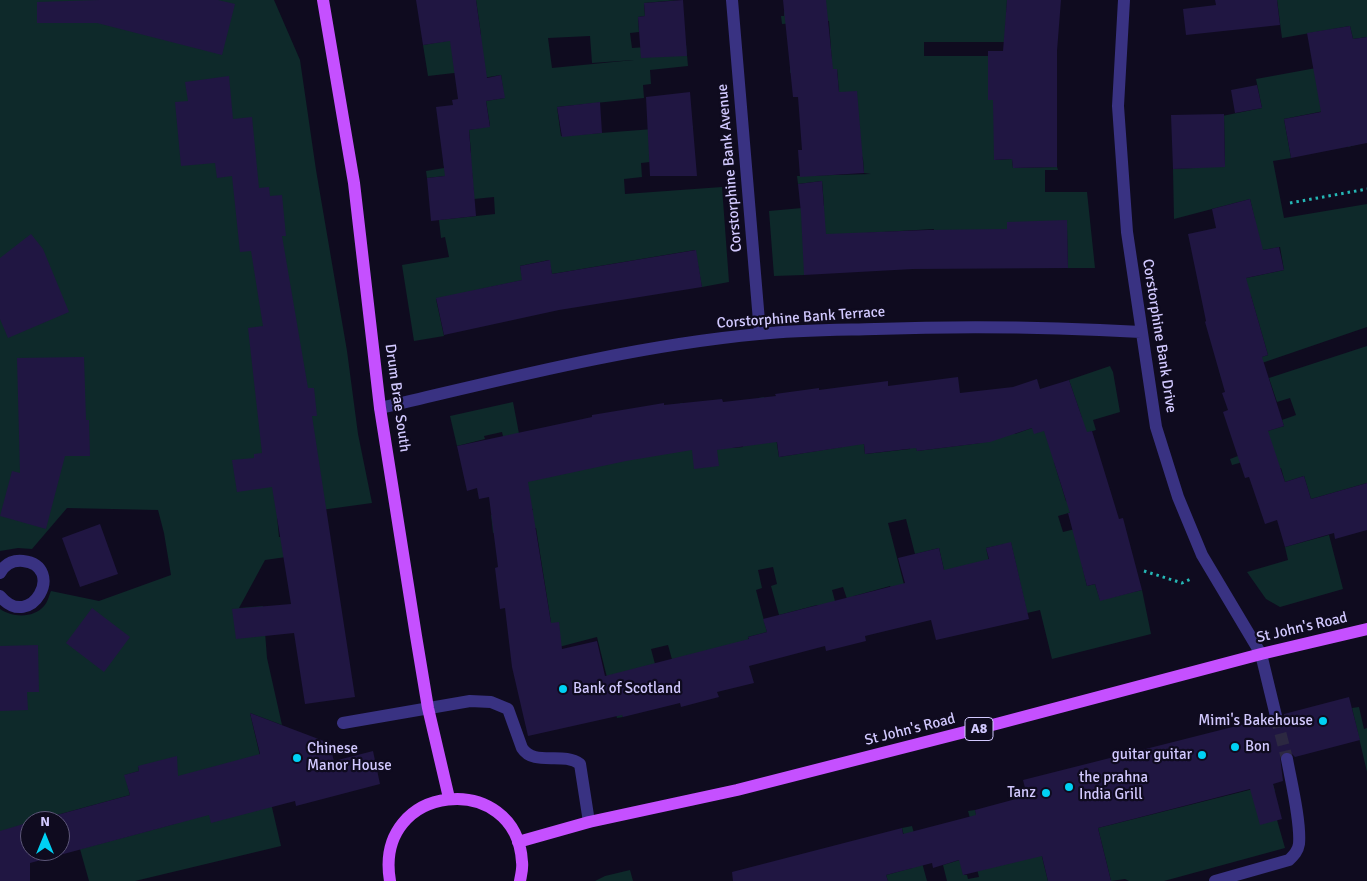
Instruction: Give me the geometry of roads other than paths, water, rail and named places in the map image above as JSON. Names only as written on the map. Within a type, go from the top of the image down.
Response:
[{"type":"main road","name":"Drum Brae South","points":[[323,0],[354,183],[380,408],[428,708],[448,798]]},
{"type":"main road","name":"St John's Road","points":[[518,842],[589,822],[756,785],[1261,654],[1367,629]]},
{"type":"main road","points":[[388,881],[390,848],[397,832],[418,809],[448,798],[466,799],[483,804],[498,813],[510,826],[518,842],[523,862],[520,881]]},
{"type":"street","name":"Corstorphine Bank Avenue","points":[[732,0],[760,334]]},
{"type":"street","name":"Corstorphine Bank Drive","points":[[1124,0],[1118,106],[1127,232],[1156,427],[1178,497],[1202,555],[1261,654],[1276,716]]},
{"type":"street","name":"Corstorphine Bank Terrace","points":[[380,408],[645,350],[760,334],[942,327],[1098,329],[1141,332]]},
{"type":"street","points":[[0,572],[4,566],[20,560],[29,562],[40,570],[44,577],[43,590],[38,599],[26,606],[18,607],[9,604],[0,596]]},
{"type":"street","points":[[343,723],[459,702],[482,701],[497,704],[508,709],[526,754],[532,757],[570,758],[580,764],[589,822]]},
{"type":"street","points":[[1215,881],[1290,860],[1297,852],[1299,844],[1298,826],[1287,758]]},
{"type":"tunnel","points":[[1276,716],[1287,759]]},
{"type":"place","name":"Bank of Scotland","points":[[563,689]]},
{"type":"place","name":"Mimi's Bakehouse","points":[[1323,721]]},
{"type":"place","name":"Bon","points":[[1235,747]]},
{"type":"place","name":"guitar guitar","points":[[1202,755]]},
{"type":"place","name":"Chinese Manor House","points":[[297,758]]},
{"type":"place","name":"the prahna India Grill","points":[[1069,787]]},
{"type":"place","name":"Tanz","points":[[1046,793]]}]
